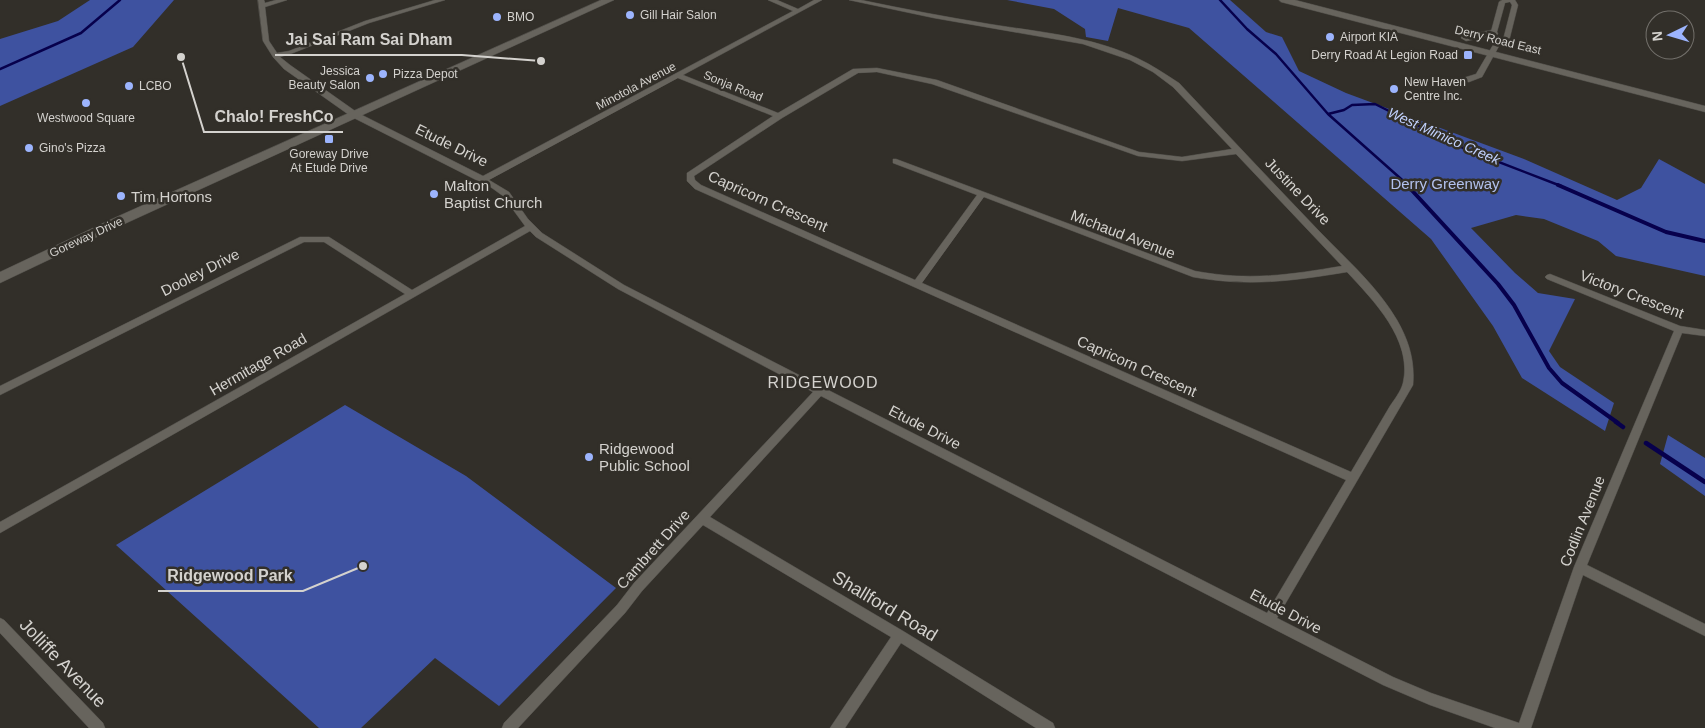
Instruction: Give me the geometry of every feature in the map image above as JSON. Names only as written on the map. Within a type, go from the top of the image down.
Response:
[{"type":"main road","name":"Goreway Drive","points":[[0,278],[117,222],[609,0]]},
{"type":"main road","name":"Derry Road East","points":[[1284,0],[1705,99]]},
{"type":"main road","name":"Derry Road East","points":[[1317,0],[1466,38],[1493,49],[1705,108]]},
{"type":"main road","points":[[1466,38],[1493,33]]},
{"type":"street","points":[[261,3],[284,0]]},
{"type":"street","points":[[275,56],[367,22],[442,0]]},
{"type":"street","points":[[771,0],[798,11],[819,0]]},
{"type":"street","name":"Justine Drive","points":[[852,0],[946,19],[1082,42],[1124,54],[1152,67],[1176,85],[1350,268],[1380,302],[1395,324],[1408,354],[1410,370],[1408,385],[1270,619]]},
{"type":"street","points":[[1466,80],[1478,75],[1488,60],[1493,49],[1493,33],[1502,2],[1512,0],[1515,6],[1506,41],[1493,49]]},
{"type":"street","name":"Etude Drive","points":[[261,3],[266,41],[275,56],[292,72],[355,114],[484,179],[506,194],[530,227],[539,235],[621,286],[820,391],[1270,619],[1388,681],[1430,699],[1515,728]]},
{"type":"street","name":"Minotola Avenue","points":[[484,179],[798,11]]},
{"type":"street","name":"Capricorn Crescent","points":[[1238,151],[1182,159],[1167,159],[1138,154],[934,82],[867,69],[856,71],[779,116],[693,171],[690,175],[691,181],[698,187],[1353,478]]},
{"type":"street","name":"Sonja Road","points":[[678,76],[779,116]]},
{"type":"street","name":"Michaud Avenue","points":[[896,161],[1175,268],[1209,278],[1258,282],[1350,268]]},
{"type":"street","points":[[916,285],[981,195]]},
{"type":"street","name":"Hermitage Road","points":[[0,528],[530,227]]},
{"type":"street","name":"Dooley Drive","points":[[0,391],[303,239],[326,239],[412,294]]},
{"type":"street","name":"Victory Crescent","points":[[1550,277],[1679,329],[1705,333]]},
{"type":"street","name":"Codlin Avenue","points":[[1524,728],[1580,567],[1679,329]]},
{"type":"street","name":"Cambrett Drive","points":[[509,728],[820,391]]},
{"type":"street","name":"Shallford Road","points":[[702,518],[1048,728]]},
{"type":"street","points":[[1580,567],[1705,630]]},
{"type":"street","name":"Jolliffe Avenue","points":[[0,624],[98,728]]},
{"type":"street","points":[[837,728],[899,636]]},
{"type":"green space","points":[[90,0],[174,0],[133,47],[0,106],[0,39],[58,21]]},
{"type":"green space","name":"Derry Greenway","points":[[1007,0],[1230,0],[1266,32],[1282,37],[1299,71],[1346,93],[1524,159],[1617,200],[1641,188],[1659,159],[1705,184],[1705,276],[1616,256],[1598,241],[1544,219],[1516,215],[1471,228],[1515,273],[1538,293],[1575,299],[1549,351],[1560,367],[1614,403],[1605,431],[1522,378],[1493,326],[1431,239],[1189,28],[1118,8],[1108,41],[1086,37],[1085,29],[1054,9]]},
{"type":"green space","points":[[345,405],[466,476],[616,588],[499,706],[435,658],[361,728],[319,728],[116,545]]},
{"type":"green space","points":[[1668,435],[1705,458],[1705,496],[1660,464]]},
{"type":"waterway","points":[[0,69],[81,33],[120,0]]},
{"type":"waterway","name":"West Mimico Creek","points":[[1220,0],[1247,29],[1276,54],[1328,114]]},
{"type":"waterway","name":"West Mimico Creek","points":[[1328,114],[1344,110],[1352,105],[1375,104],[1465,149],[1561,186]]},
{"type":"waterway","points":[[1328,114],[1409,186]]},
{"type":"waterway","points":[[1407,185],[1498,284],[1514,305],[1549,368],[1562,383],[1618,423]]},
{"type":"waterway","name":"West Mimico Creek","points":[[1558,185],[1666,232],[1705,241]]},
{"type":"waterway","points":[[1616,422],[1623,427]]},
{"type":"waterway","points":[[1646,443],[1705,482]]},
{"type":"place","name":"Gill Hair Salon","points":[[630,15]]},
{"type":"place","name":"BMO","points":[[497,17]]},
{"type":"place","name":"Airport KIA","points":[[1330,37]]},
{"type":"place","name":"Derry Road At Legion Road","points":[[1468,55]]},
{"type":"place","name":"Chalo! FreshCo","points":[[181,57]]},
{"type":"place","name":"Jai Sai Ram Sai Dham","points":[[541,61]]},
{"type":"place","name":"Pizza Depot","points":[[383,74]]},
{"type":"place","name":"Jessica Beauty Salon","points":[[370,78]]},
{"type":"place","name":"LCBO","points":[[129,86]]},
{"type":"place","name":"New Haven Centre Inc.","points":[[1394,89]]},
{"type":"place","name":"Westwood Square","points":[[86,103]]},
{"type":"place","name":"Goreway Drive At Etude Drive","points":[[329,139]]},
{"type":"place","name":"Gino's Pizza","points":[[29,148]]},
{"type":"place","name":"Malton Baptist Church","points":[[434,194]]},
{"type":"place","name":"Tim Hortons","points":[[121,196]]},
{"type":"place","name":"Ridgewood Public School","points":[[589,457]]},
{"type":"place","name":"Ridgewood Park","points":[[363,566]]},
{"type":"district","name":"RIDGEWOOD","points":[[823,382]]}]
